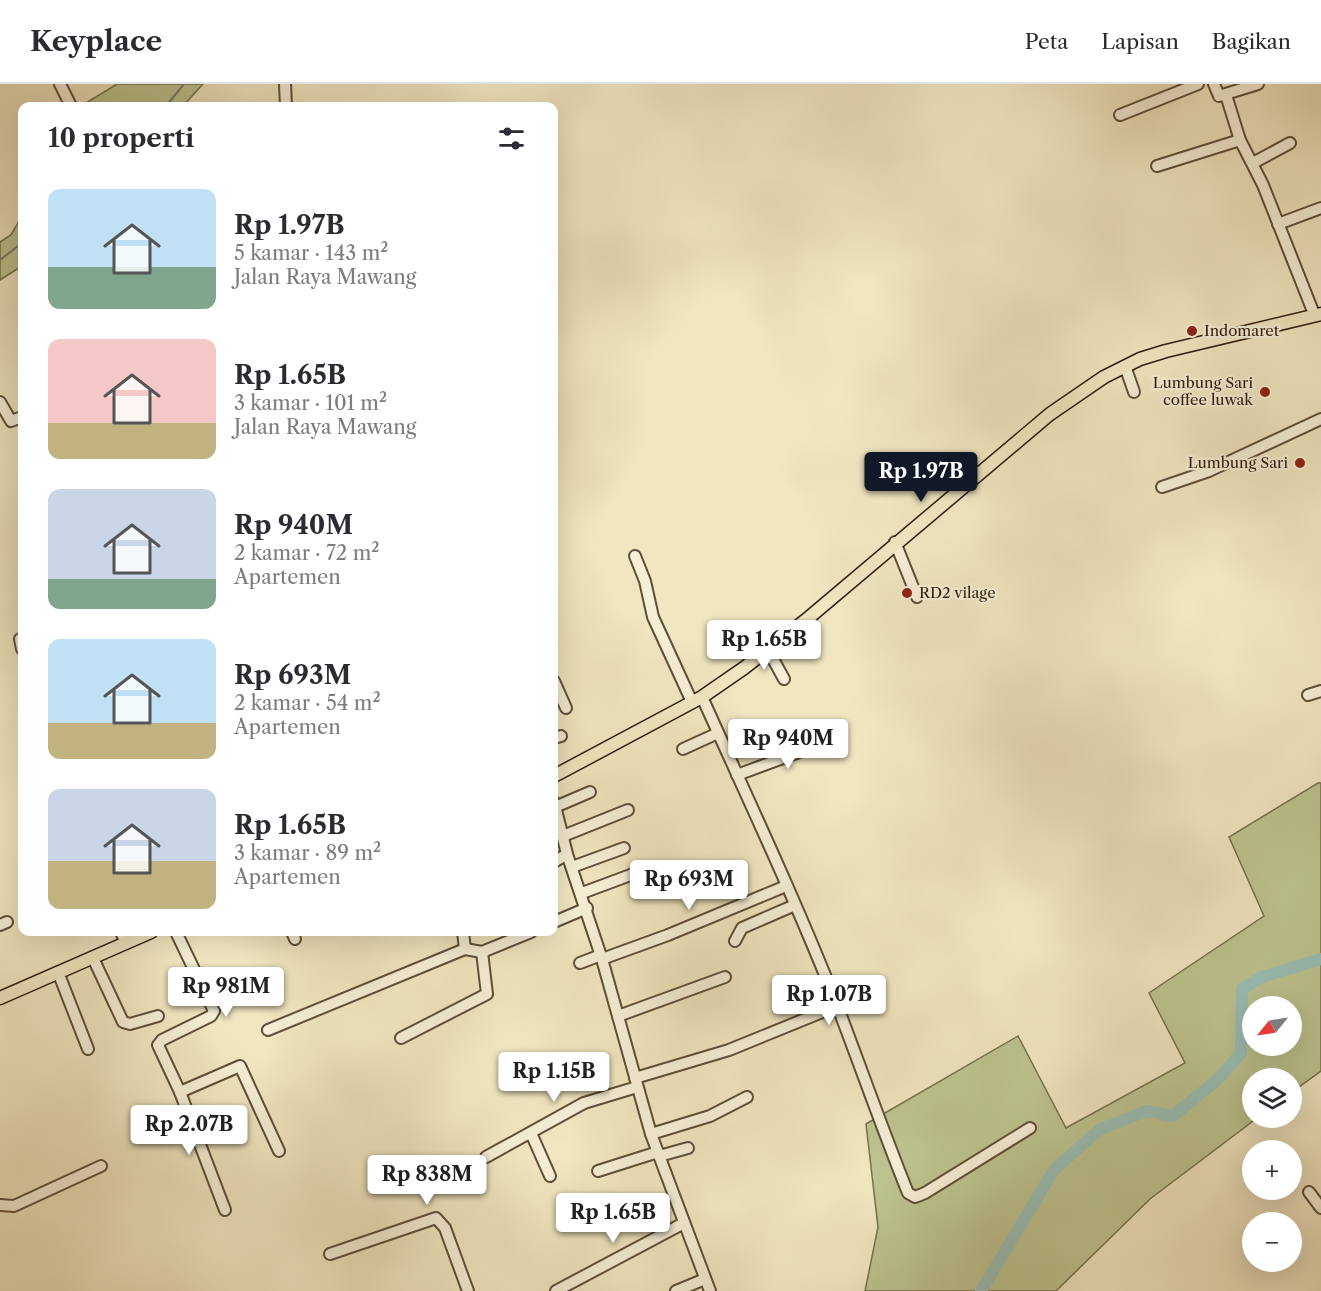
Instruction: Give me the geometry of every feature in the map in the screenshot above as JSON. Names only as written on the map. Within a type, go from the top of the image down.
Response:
[{"type":"main road","points":[[558,774],[697,700],[768,650],[1061,406],[1125,366],[1166,351],[1318,314]]},
{"type":"main road","points":[[0,998],[93,958],[124,937]]},
{"type":"street","points":[[60,84],[69,102]]},
{"type":"street","points":[[285,84],[286,102]]},
{"type":"street","points":[[1120,115],[1198,84]]},
{"type":"street","points":[[1214,84],[1217,95],[1226,96],[1258,84]]},
{"type":"street","points":[[1226,96],[1240,140],[1318,314]]},
{"type":"street","points":[[1157,166],[1240,140]]},
{"type":"street","points":[[1252,163],[1290,143]]},
{"type":"street","points":[[1278,224],[1321,208]]},
{"type":"street","points":[[1125,366],[1134,392]]},
{"type":"street","points":[[0,402],[11,421],[18,418]]},
{"type":"street","points":[[1162,487],[1209,471],[1321,419]]},
{"type":"street","points":[[895,542],[917,597]]},
{"type":"street","points":[[635,556],[645,581],[653,617],[697,700],[718,732],[795,904],[910,1195],[915,1197],[925,1193],[1030,1128]]},
{"type":"street","points":[[768,650],[784,680]]},
{"type":"street","points":[[558,690],[566,708]]},
{"type":"street","points":[[1308,695],[1321,691]]},
{"type":"street","points":[[683,749],[718,732]]},
{"type":"street","points":[[737,775],[829,741]]},
{"type":"street","points":[[558,804],[590,792]]},
{"type":"street","points":[[563,836],[628,810]]},
{"type":"street","points":[[558,819],[567,854],[582,892],[602,957],[651,1134],[710,1291]]},
{"type":"street","points":[[572,867],[624,848]]},
{"type":"street","points":[[558,860],[567,854]]},
{"type":"street","points":[[582,892],[644,870]]},
{"type":"street","points":[[580,963],[668,935],[786,886]]},
{"type":"street","points":[[735,941],[742,928],[795,904]]},
{"type":"street","points":[[558,920],[587,908]]},
{"type":"street","points":[[178,936],[214,1011],[211,1016],[162,1040],[158,1045],[180,1092],[225,1210]]},
{"type":"street","points":[[463,936],[465,949]]},
{"type":"street","points":[[268,1030],[465,949],[482,952],[521,936]]},
{"type":"street","points":[[401,1038],[487,994],[482,952]]},
{"type":"street","points":[[93,958],[124,1024],[158,1016]]},
{"type":"street","points":[[58,972],[88,1049]]},
{"type":"street","points":[[618,1016],[725,977]]},
{"type":"street","points":[[486,1157],[584,1103],[729,1050],[837,1006]]},
{"type":"street","points":[[180,1092],[240,1066],[279,1151]]},
{"type":"street","points":[[651,1134],[710,1116],[747,1097]]},
{"type":"street","points":[[531,1133],[550,1176]]},
{"type":"street","points":[[598,1171],[688,1148]]},
{"type":"street","points":[[0,1205],[14,1206],[101,1166]]},
{"type":"street","points":[[1309,1192],[1321,1208]]},
{"type":"street","points":[[330,1254],[436,1218],[445,1228],[468,1291]]},
{"type":"street","points":[[556,1291],[684,1223]]},
{"type":"street","points":[[676,1291],[705,1279]]},
{"type":"green space","points":[[117,84],[203,84],[187,102],[88,102]]},
{"type":"green space","points":[[18,223],[18,269],[0,280],[0,242],[11,235]]},
{"type":"green space","points":[[1321,783],[1321,1071],[1302,1085],[1302,1068],[1242,1068],[1244,1128],[1150,1199],[1056,1291],[865,1291],[878,1227],[866,1124],[1018,1036],[1066,1128],[1185,1063],[1149,993],[1264,916],[1229,837]]},
{"type":"waterway","points":[[169,102],[184,84]]},
{"type":"waterway","points":[[0,260],[18,246]]},
{"type":"waterway","points":[[981,1291],[1054,1170],[1099,1130],[1146,1111],[1173,1116],[1217,1080],[1241,1053],[1242,989],[1262,977],[1321,959]]},
{"type":"place","name":"Indomaret","points":[[1192,331]]},
{"type":"place","name":"Lumbung Sari coffee luwak","points":[[1265,392]]},
{"type":"place","name":"Lumbung Sari","points":[[1300,463]]},
{"type":"place","name":"RD2 vilage","points":[[907,593]]}]
